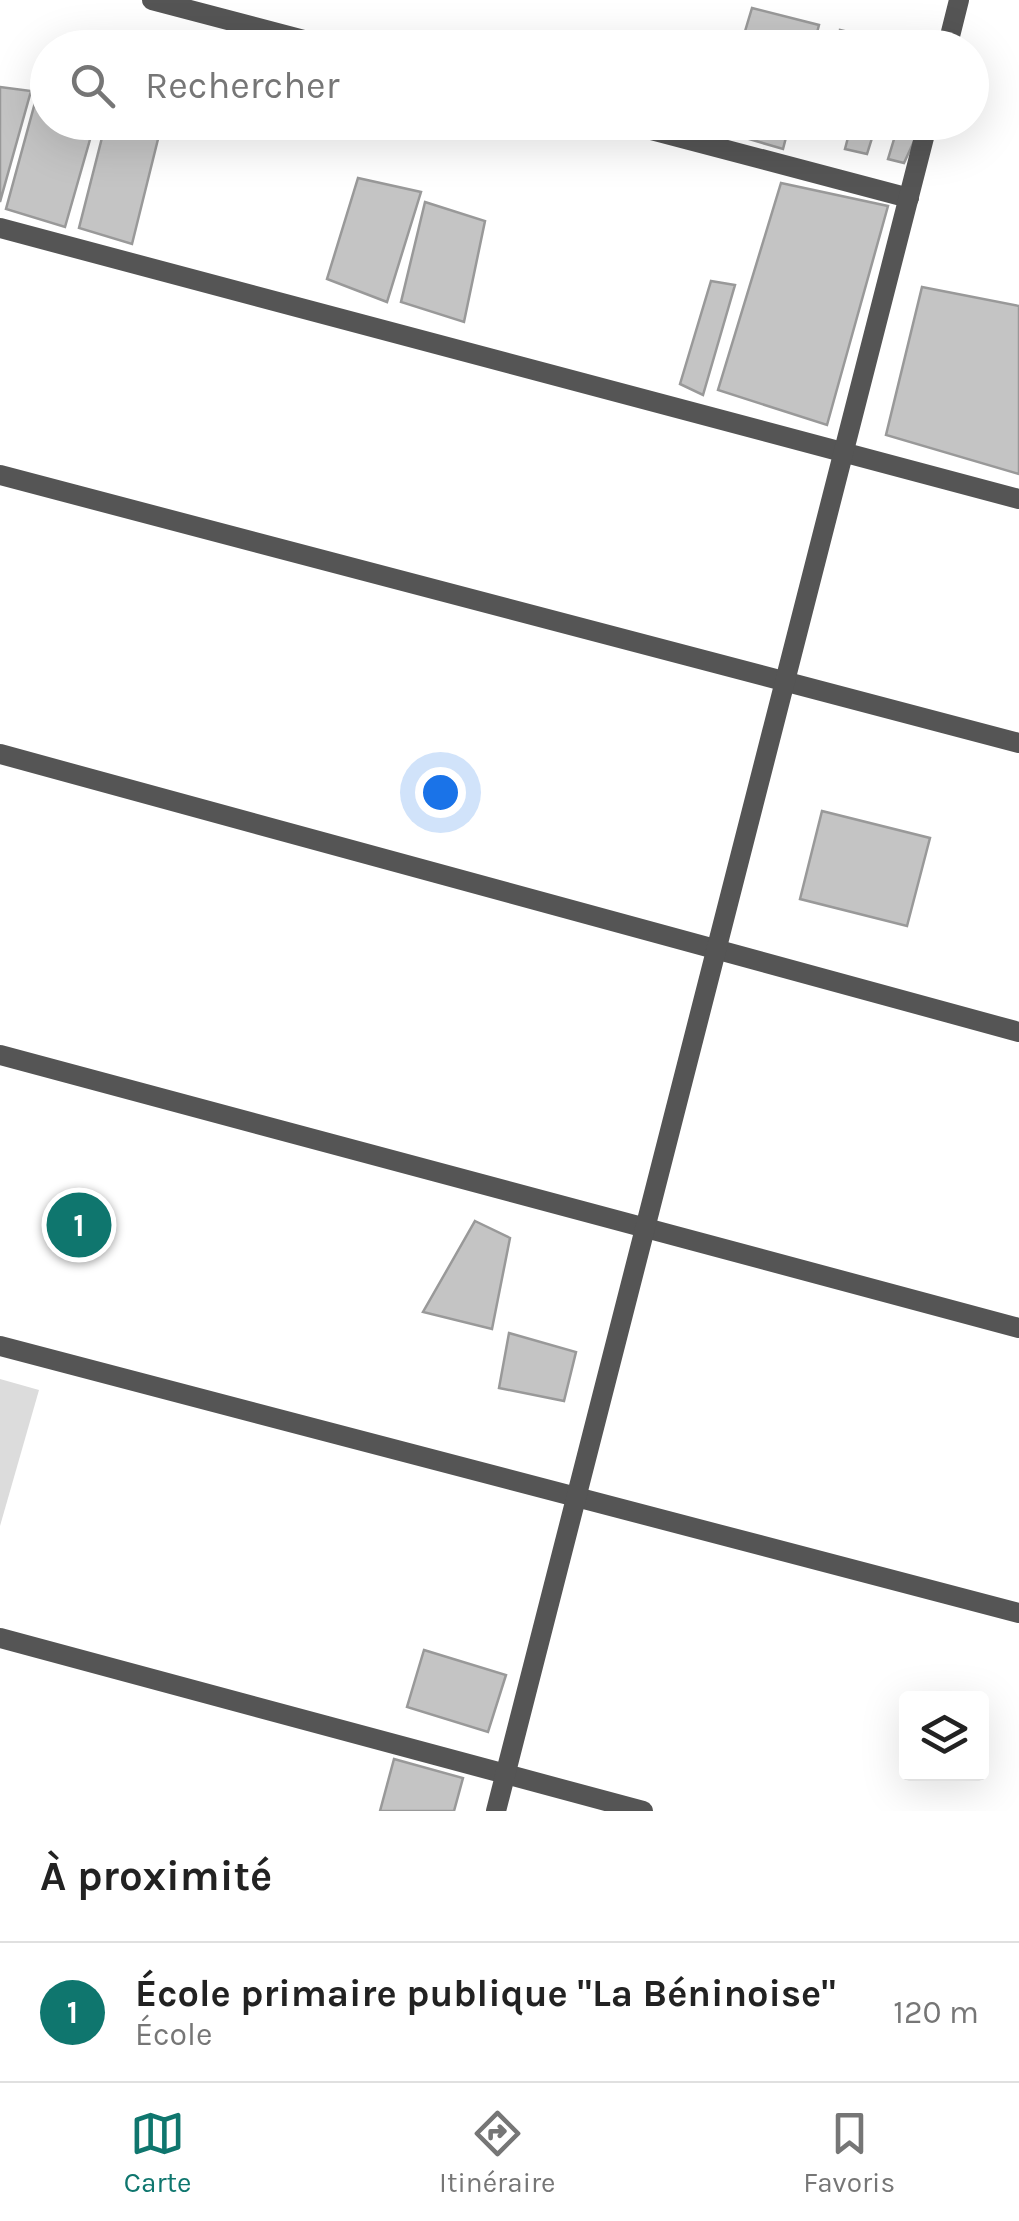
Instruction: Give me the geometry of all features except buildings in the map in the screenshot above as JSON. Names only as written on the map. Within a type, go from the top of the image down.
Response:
[{"type":"street","points":[[152,0],[266,30]]},
{"type":"street","points":[[952,30],[960,0]]},
{"type":"street","points":[[689,140],[909,198]]},
{"type":"street","points":[[496,1811],[924,140]]},
{"type":"street","points":[[0,228],[1019,499]]},
{"type":"street","points":[[0,475],[1019,743]]},
{"type":"street","points":[[0,754],[1019,1032]]},
{"type":"street","points":[[0,1055],[1019,1328]]},
{"type":"street","points":[[0,1346],[1019,1614]]},
{"type":"street","points":[[0,1638],[643,1811]]},
{"type":"shaded area","points":[[0,1379],[39,1390],[0,1526]]},
{"type":"place","name":"École primaire publique \"La Béninoise\"","points":[[79,1225]]}]
